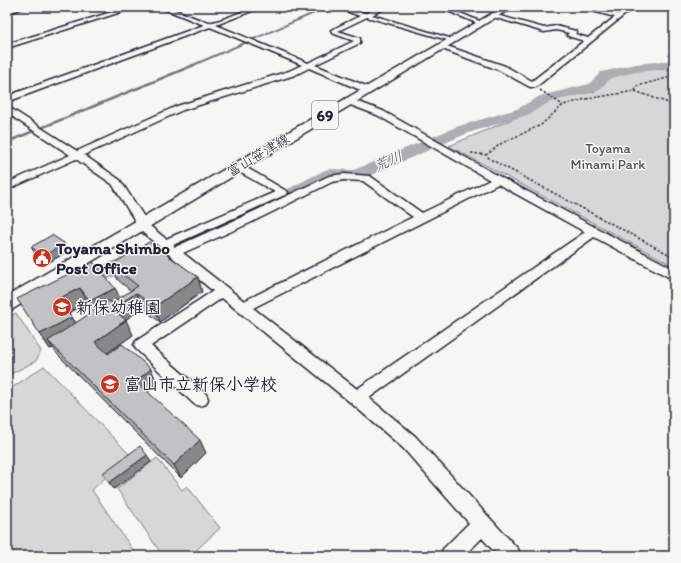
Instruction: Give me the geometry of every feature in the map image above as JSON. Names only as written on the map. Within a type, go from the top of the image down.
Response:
[{"type":"main road","name":"富山笹津線","points":[[7,304],[141,223],[509,7]]},
{"type":"street","points":[[7,12],[22,7]]},
{"type":"street","points":[[7,46],[134,7]]},
{"type":"street","points":[[162,7],[211,25],[368,90]]},
{"type":"street","points":[[7,99],[259,7]]},
{"type":"street","points":[[337,7],[453,40]]},
{"type":"street","points":[[7,187],[180,108],[292,74],[309,66],[358,42],[358,39],[334,32],[334,30],[384,7]]},
{"type":"street","points":[[441,7],[481,23]]},
{"type":"street","points":[[580,7],[620,16]]},
{"type":"street","points":[[441,47],[502,68],[533,85],[632,7]]},
{"type":"street","points":[[493,16],[544,30],[556,28],[562,29],[574,32],[570,36],[589,40]]},
{"type":"street","points":[[348,101],[380,113],[498,180],[674,275]]},
{"type":"street","points":[[7,109],[116,182],[146,229],[357,398],[408,442],[510,556]]},
{"type":"street","points":[[170,248],[283,192],[238,167]]},
{"type":"street","points":[[170,248],[246,220],[329,179],[366,178],[421,218]]},
{"type":"street","points":[[243,308],[498,180]]},
{"type":"street","points":[[357,398],[593,232]]},
{"type":"street","points":[[200,399],[141,345],[222,291]]},
{"type":"street","points":[[450,556],[482,524]]},
{"type":"path","points":[[636,91],[637,86],[674,76]]},
{"type":"path","points":[[533,85],[563,105]]},
{"type":"path","points":[[674,105],[636,91],[586,99],[563,105],[541,125],[502,143],[486,155],[490,159],[674,257]]},
{"type":"green space","name":"Toyama Minami Park","points":[[674,69],[674,266],[449,146],[515,118],[547,101],[597,91],[607,77],[642,70]]},
{"type":"green space","points":[[16,313],[41,351],[36,361],[7,376],[7,318]]},
{"type":"green space","points":[[44,366],[130,455],[92,490],[137,556],[7,556],[7,391]]},
{"type":"green space","points":[[157,458],[182,490],[187,486],[220,528],[190,556],[163,556],[117,489]]},
{"type":"building","points":[[52,235],[64,243],[44,256],[31,247]]},
{"type":"building","points":[[149,242],[198,277],[154,307],[136,293],[112,309],[126,320],[95,342],[108,354],[122,344],[151,369],[136,381],[200,440],[174,465],[48,341],[109,301],[112,303],[138,286],[111,265]]},
{"type":"building","points":[[93,262],[115,288],[90,301],[80,288],[58,299],[72,317],[40,334],[17,299]]},
{"type":"building","points":[[140,446],[147,455],[109,483],[103,473]]},
{"type":"waterway","points":[[191,66],[328,7]]},
{"type":"waterway","name":"荒川","points":[[106,272],[268,207],[331,174],[356,175],[462,130],[522,112],[545,99],[594,87],[606,75],[636,68],[674,64]]},
{"type":"waterway","points":[[7,142],[194,65]]},
{"type":"place","name":"Toyama Shimbo Post Office","points":[[42,258]]},
{"type":"place","name":"新保幼稚園","points":[[62,307]]},
{"type":"place","name":"富山市立新保小学校","points":[[110,384]]}]
